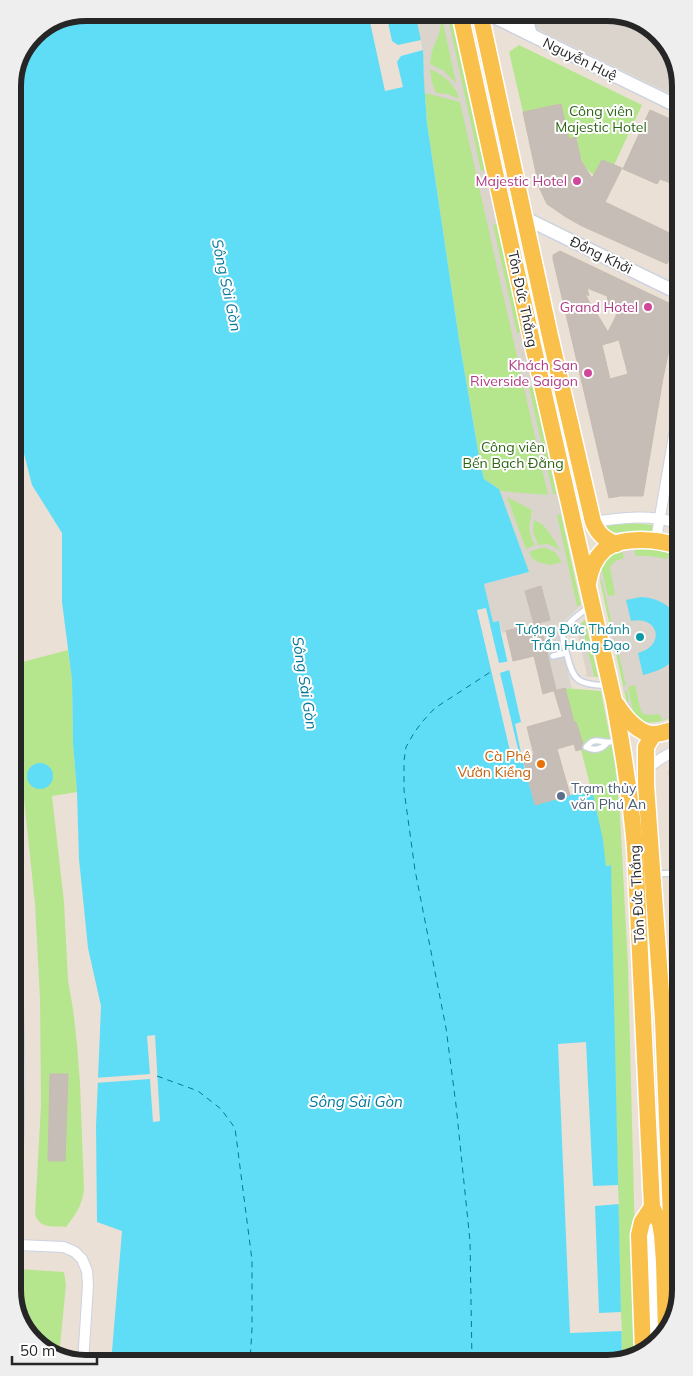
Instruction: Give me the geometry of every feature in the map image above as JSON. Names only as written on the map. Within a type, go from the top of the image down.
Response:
[{"type":"main road","name":"Tôn Ðức Thắng","points":[[462,21],[587,585]]},
{"type":"main road","name":"Tôn Ðức Thắng","points":[[482,21],[550,336],[593,522],[597,531],[606,539],[616,544]]},
{"type":"main road","points":[[587,585],[595,560],[606,549],[616,544],[656,540],[672,545]]},
{"type":"main road","name":"Tôn Đức Thắng","points":[[587,585],[612,694],[614,741],[632,807],[652,1207],[660,1224],[662,1236],[666,1317]]},
{"type":"main road","points":[[612,694],[632,724],[643,732],[653,735],[672,730]]},
{"type":"main road","name":"Tôn Đức Thắng","points":[[653,735],[646,747],[646,771],[672,1160]]},
{"type":"main road","points":[[655,1334],[652,1207],[672,1206]]},
{"type":"main road","name":"Tôn Đức Thắng","points":[[643,1344],[640,1236],[642,1222],[652,1207]]},
{"type":"street","name":"Nguyễn Huệ","points":[[502,21],[672,104]]},
{"type":"street","points":[[528,21],[531,35]]},
{"type":"street","name":"Ðồng Khởi","points":[[525,218],[672,290]]},
{"type":"street","points":[[656,540],[672,447]]},
{"type":"street","points":[[593,522],[631,518],[660,518],[672,522]]},
{"type":"street","points":[[646,771],[654,762],[672,753]]},
{"type":"street","points":[[21,1245],[64,1248],[75,1252],[82,1259],[87,1271],[88,1284],[84,1355]]},
{"type":"lane","points":[[591,605],[568,624],[562,636],[566,653],[571,673],[582,683],[612,694]]},
{"type":"lane","points":[[553,656],[566,653]]},
{"type":"lane","points":[[636,875],[672,873]]},
{"type":"green space","name":"Công viên Bến Bạch Đằng","points":[[417,21],[452,21],[581,605],[557,627],[542,570],[529,573],[499,489],[484,479],[480,462],[459,339],[427,123],[423,50]]},
{"type":"green space","name":"Công viên Majestic Hotel","points":[[519,45],[642,105],[614,165],[602,160],[594,175],[585,167],[581,159],[577,137],[569,139],[560,104],[523,112],[509,52]]},
{"type":"green space","points":[[633,523],[653,525],[652,532],[610,533],[604,525]]},
{"type":"green space","points":[[640,548],[672,554],[672,717],[662,721],[651,723],[640,720],[632,713],[627,704],[600,581],[601,571],[606,559],[611,555]]},
{"type":"green space","points":[[585,620],[598,677],[594,677],[581,623]]},
{"type":"green space","points":[[68,650],[72,680],[73,744],[77,792],[52,796],[64,902],[68,980],[77,1044],[84,1188],[78,1209],[66,1227],[43,1224],[37,1219],[35,1214],[41,1105],[40,999],[35,904],[21,778],[21,662]]},
{"type":"green space","points":[[565,688],[601,691],[615,764],[620,816],[628,965],[638,1347],[622,1353],[610,865],[606,866],[597,812]]},
{"type":"green space","points":[[21,1269],[64,1272],[66,1285],[60,1349],[40,1336],[26,1315],[22,1302]]},
{"type":"shaded area","points":[[417,21],[441,21],[430,64],[444,71],[456,83],[443,21],[449,21],[481,171],[485,170],[497,224],[493,225],[517,333],[521,332],[533,387],[529,388],[553,494],[557,494],[562,514],[557,515],[577,606],[581,605],[557,627],[572,689],[556,690],[540,623],[550,620],[541,587],[526,591],[534,624],[502,633],[499,621],[493,622],[484,584],[529,572],[500,491],[548,495],[460,102],[425,93],[423,50]],"holes":[[[430,69],[449,81],[457,92],[459,99],[448,94],[436,93]],[[507,497],[532,510],[529,529],[535,545],[526,549]],[[534,520],[543,525],[560,551],[547,544],[538,545],[533,531]],[[546,548],[555,552],[562,562],[550,565],[538,562],[532,558],[529,552]]]},
{"type":"shaded area","points":[[533,21],[611,21],[635,28],[653,40],[667,61],[671,74],[672,95],[533,27]]},
{"type":"shaded area","points":[[634,549],[636,556],[667,559],[670,552],[672,553],[672,572],[670,574],[672,575],[672,611],[641,597],[626,601],[637,620],[647,621],[652,624],[656,633],[656,639],[651,648],[638,653],[672,659],[672,671],[669,673],[672,677],[672,718],[662,720],[660,714],[643,714],[635,685],[628,687],[634,716],[626,702],[629,701],[627,691],[624,692],[623,686],[626,685],[619,655],[616,655],[610,630],[613,629],[602,581],[600,581],[601,566],[608,596],[615,595],[610,567],[615,561],[624,558],[622,551]]},
{"type":"shaded area","points":[[581,623],[594,677],[583,676],[587,675],[577,630],[572,631]]},
{"type":"water","name":"Sông Sài Gòn","points":[[86,21],[417,21],[423,50],[427,123],[459,339],[480,462],[484,479],[499,489],[529,572],[484,584],[493,622],[499,621],[521,722],[515,724],[522,758],[535,805],[592,789],[603,840],[606,866],[611,865],[622,1353],[607,1355],[112,1355],[122,1231],[97,1222],[96,1127],[101,1006],[88,948],[79,859],[73,744],[72,680],[62,602],[62,533],[32,485],[21,442],[21,82],[23,69],[28,58],[43,37],[65,25]]},
{"type":"water","points":[[641,597],[657,600],[672,611],[672,661],[667,666],[643,675],[638,653],[653,644],[656,632],[648,622],[640,620],[631,621],[626,600]]},
{"type":"water","points":[[40,763],[49,767],[53,776],[49,785],[40,789],[31,785],[27,776],[31,767]]},
{"type":"pier","points":[[370,21],[388,21],[392,41],[398,45],[421,40],[423,50],[401,56],[397,62],[403,87],[385,91]]},
{"type":"pier","points":[[486,608],[499,663],[510,661],[512,669],[500,673],[518,749],[510,751],[477,610]]},
{"type":"pier","points":[[155,1035],[160,1121],[153,1122],[150,1079],[95,1083],[95,1078],[150,1074],[147,1036]]},
{"type":"pier","points":[[586,1042],[593,1186],[618,1185],[619,1204],[595,1206],[599,1313],[621,1312],[622,1331],[570,1333],[558,1044]]},
{"type":"building","name":"Majestic Hotel","points":[[561,104],[569,139],[576,137],[581,161],[592,178],[602,160],[622,168],[605,202],[672,234],[672,254],[667,264],[582,226],[547,204],[539,187],[523,112]]},
{"type":"building","points":[[650,110],[672,120],[672,184],[660,179],[657,184],[623,169]]},
{"type":"building","points":[[560,251],[671,304],[672,307],[672,336],[643,496],[609,498],[553,255]],"holes":[[[587,288],[607,296],[609,306],[619,310],[608,332],[597,314],[593,315],[591,305],[585,294],[589,296]],[[619,340],[628,374],[610,379],[602,345]]]},
{"type":"building","points":[[541,586],[550,620],[534,624],[525,591]]},
{"type":"building","points":[[540,623],[556,690],[543,694],[534,656],[513,661],[506,631]]},
{"type":"building","points":[[565,688],[574,722],[576,722],[583,744],[582,749],[576,751],[574,744],[557,749],[570,795],[535,805],[523,758],[534,755],[527,727],[562,717],[554,691]]},
{"type":"building","points":[[672,770],[672,798],[671,798],[669,771]]},
{"type":"building","points":[[50,1074],[68,1074],[65,1161],[48,1161]]},
{"type":"ferry route","points":[[472,1355],[470,1241],[456,1105],[446,1028],[415,870],[404,790],[404,761],[406,747],[414,733],[435,708],[492,671]]},
{"type":"ferry route","points":[[157,1076],[198,1091],[221,1109],[235,1128],[252,1260],[250,1355]]},
{"type":"place","name":"Majestic Hotel","points":[[577,181]]},
{"type":"place","name":"Grand Hotel","points":[[648,307]]},
{"type":"place","name":"Khách Sạn Riverside Saigon","points":[[588,373]]},
{"type":"place","name":"Tượng Đức Thánh Trần Hưng Đạo","points":[[640,637]]},
{"type":"place","name":"Cà Phê Vườn Kiểng","points":[[541,764]]},
{"type":"place","name":"Trạm thủy văn Phú An","points":[[561,796]]}]
